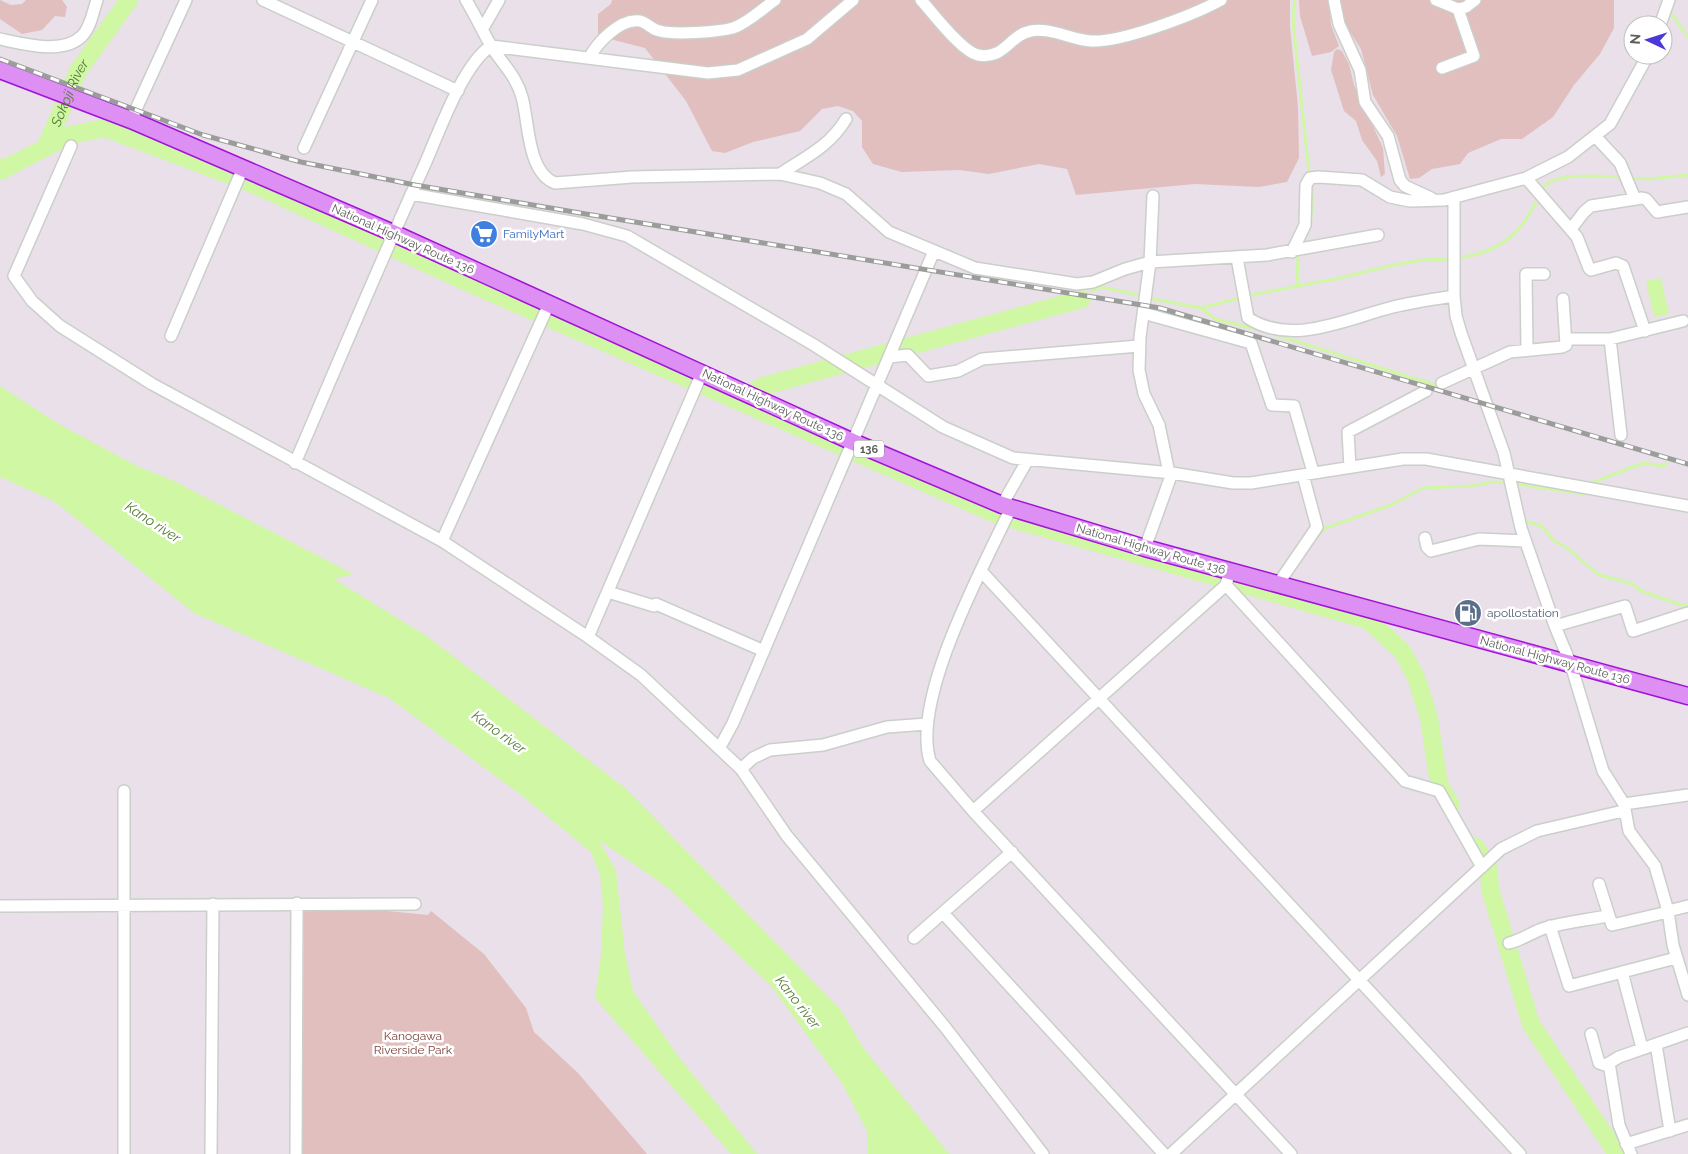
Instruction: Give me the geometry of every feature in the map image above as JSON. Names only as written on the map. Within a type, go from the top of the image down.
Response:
[{"type":"highway","name":"National Highway Route 136","points":[[0,70],[86,101],[243,168],[390,242],[549,304],[853,442],[1006,507],[1145,548],[1228,578],[1278,584],[1688,696]]},
{"type":"street","points":[[0,39],[47,46],[66,45],[82,36],[88,28],[97,0]]},
{"type":"street","points":[[131,120],[186,0]]},
{"type":"street","points":[[263,0],[458,91]]},
{"type":"street","points":[[304,148],[372,0]]},
{"type":"street","points":[[466,0],[491,46],[506,64],[519,86],[530,146],[541,173],[548,180],[566,184],[632,177],[780,174],[807,179],[846,194],[889,232],[934,251],[983,270],[1077,284],[1093,282],[1125,269],[1150,262],[1237,258],[1292,252],[1378,235]]},
{"type":"street","points":[[482,28],[499,0]]},
{"type":"street","points":[[589,58],[606,37],[632,21],[648,24],[661,32],[725,30],[736,27],[775,0]]},
{"type":"street","points":[[295,462],[411,194],[458,91],[483,51],[491,46],[708,73],[738,70],[807,39],[854,0]]},
{"type":"street","points":[[921,0],[969,52],[989,56],[1002,52],[1016,38],[1032,31],[1043,31],[1081,40],[1106,42],[1168,22],[1220,0]]},
{"type":"street","points":[[1334,0],[1339,24],[1360,70],[1365,102],[1388,136],[1400,180],[1413,191],[1437,200]]},
{"type":"street","points":[[1436,0],[1458,9],[1466,7],[1475,0]]},
{"type":"street","points":[[1664,15],[1669,0]]},
{"type":"street","points":[[1442,68],[1474,56],[1458,9]]},
{"type":"street","points":[[1292,252],[1305,224],[1306,185],[1310,178],[1359,180],[1398,199],[1437,200],[1526,178],[1568,158],[1615,118],[1643,65]]},
{"type":"street","points":[[780,174],[828,142],[836,135],[846,119]]},
{"type":"street","points":[[1595,136],[1620,163],[1635,199]]},
{"type":"street","points":[[71,146],[14,276],[32,301],[60,326],[152,384],[442,541],[588,637],[641,675],[720,747],[741,769],[787,836],[945,1026],[1043,1154]]},
{"type":"street","points":[[171,336],[243,168]]},
{"type":"street","points":[[1526,178],[1577,237],[1586,263],[1592,270],[1621,263],[1644,331]]},
{"type":"street","points":[[411,194],[583,224],[627,236],[814,345],[942,426],[1013,458],[1027,461],[1170,473],[1233,483],[1251,483],[1403,459],[1426,459],[1510,476],[1688,506]]},
{"type":"street","points":[[1145,548],[1170,473],[1159,425],[1141,383],[1139,346],[1150,262],[1153,196]]},
{"type":"street","points":[[1454,197],[1454,296],[1456,316],[1504,453],[1525,541],[1554,626],[1572,664],[1606,778],[1624,808],[1629,831],[1655,866],[1668,912],[1676,958],[1688,995]]},
{"type":"street","points":[[1571,229],[1591,206],[1646,199],[1657,212],[1688,207]]},
{"type":"street","points":[[720,747],[733,723],[934,251]]},
{"type":"street","points":[[1237,258],[1248,318],[1255,322],[1289,332],[1315,329],[1395,306],[1454,296]]},
{"type":"street","points":[[1527,350],[1526,274],[1544,274]]},
{"type":"street","points":[[1442,383],[1473,367],[1510,352],[1566,345],[1563,299]]},
{"type":"street","points":[[442,541],[549,304]]},
{"type":"street","points":[[1143,313],[1253,345],[1272,405],[1294,406],[1317,527],[1278,584]]},
{"type":"street","points":[[1567,340],[1610,338],[1683,321]]},
{"type":"street","points":[[1610,338],[1621,436]]},
{"type":"street","points":[[889,357],[908,355],[928,376],[935,376],[958,371],[982,359],[1139,346]]},
{"type":"street","points":[[588,637],[702,373]]},
{"type":"street","points":[[1350,467],[1348,432],[1426,391]]},
{"type":"street","points":[[1027,461],[1006,507],[982,571],[937,677],[927,724],[927,751],[930,761],[973,811],[1291,1154]]},
{"type":"street","points":[[1425,538],[1427,547],[1431,551],[1479,539],[1525,541]]},
{"type":"street","points":[[982,571],[1520,1154]]},
{"type":"street","points":[[973,811],[1100,699],[1228,578],[1405,781],[1439,791],[1482,867]]},
{"type":"street","points":[[608,592],[654,606],[656,604],[764,650]]},
{"type":"street","points":[[1554,626],[1625,606],[1634,631],[1688,613]]},
{"type":"street","points":[[741,769],[753,758],[770,750],[830,744],[887,727],[927,724]]},
{"type":"street","points":[[124,791],[124,1154]]},
{"type":"street","points":[[1171,1154],[1507,844],[1534,832],[1624,808],[1688,795]]},
{"type":"street","points":[[914,938],[1012,852]]},
{"type":"street","points":[[1599,884],[1607,916],[1612,925],[1688,906]]},
{"type":"street","points":[[0,906],[297,903],[416,904]]},
{"type":"street","points":[[296,1154],[297,903]]},
{"type":"street","points":[[211,1154],[213,904]]},
{"type":"street","points":[[943,913],[1164,1154]]},
{"type":"street","points":[[1509,943],[1526,938],[1536,931],[1550,926],[1607,916]]},
{"type":"street","points":[[1550,926],[1569,986],[1676,958]]},
{"type":"street","points":[[1622,972],[1642,1048]]},
{"type":"street","points":[[1591,1034],[1599,1063],[1605,1065],[1642,1048],[1688,1033]]},
{"type":"street","points":[[1656,1044],[1670,1131]]},
{"type":"street","points":[[1609,1063],[1618,1125],[1629,1149],[1688,1125]]},
{"type":"green space","points":[[0,0],[11,5],[22,4],[26,0],[62,0],[67,7],[65,17],[55,16],[42,30],[22,34],[0,19]]},
{"type":"green space","points":[[612,0],[1290,0],[1290,27],[1298,107],[1299,158],[1287,182],[1259,187],[1195,184],[1076,195],[1067,169],[1039,164],[989,174],[959,170],[902,172],[873,164],[862,147],[862,121],[853,111],[838,106],[822,109],[800,131],[753,142],[725,153],[712,151],[686,101],[645,48],[598,36],[598,14],[611,4]]},
{"type":"green space","points":[[1299,0],[1329,0],[1331,25],[1339,46],[1331,52],[1312,56],[1300,16]]},
{"type":"green space","points":[[1336,0],[1614,0],[1614,28],[1600,54],[1574,85],[1553,117],[1522,139],[1501,139],[1468,153],[1460,164],[1432,169],[1419,178],[1410,179],[1397,136],[1373,95],[1361,49],[1341,18]]},
{"type":"green space","points":[[1337,49],[1342,51],[1349,64],[1354,85],[1383,148],[1385,174],[1381,177],[1377,161],[1362,140],[1356,121],[1344,111],[1331,70],[1334,52]]},
{"type":"green space","name":"Kanogawa Riverside Park","points":[[304,909],[367,909],[428,915],[431,911],[484,954],[526,1008],[534,1032],[578,1073],[647,1154],[302,1154]]},
{"type":"water","points":[[43,145],[45,151],[0,180],[0,159],[6,157],[12,160]]},
{"type":"water","points":[[1661,278],[1669,314],[1654,317],[1646,281]]},
{"type":"water","name":"Kano river","points":[[0,386],[57,423],[137,466],[174,481],[353,574],[334,579],[428,637],[625,788],[841,1010],[864,1049],[949,1154],[868,1154],[867,1131],[842,1083],[772,987],[667,887],[599,840],[616,871],[625,954],[633,991],[678,1056],[757,1154],[731,1154],[595,998],[601,955],[603,906],[600,875],[591,852],[520,794],[389,698],[194,613],[54,501],[0,477]]},
{"type":"waterway","name":"Sokoji River","points":[[46,147],[78,71],[129,0]]},
{"type":"waterway","points":[[1295,0],[1293,14],[1294,32],[1309,172]]},
{"type":"waterway","points":[[1668,9],[1688,37]]},
{"type":"waterway","points":[[0,171],[70,135],[105,128],[246,181],[469,283],[998,515],[1368,620],[1402,651],[1416,677],[1429,718],[1439,784],[1451,805]]},
{"type":"waterway","points":[[1629,178],[1649,179],[1688,175]]},
{"type":"waterway","points":[[1542,190],[1547,184],[1566,177],[1623,177]]},
{"type":"waterway","points":[[1310,226],[1313,199],[1311,185]]},
{"type":"waterway","points":[[1457,258],[1486,251],[1508,239],[1525,221],[1539,196]]},
{"type":"waterway","points":[[1302,245],[1308,232]]},
{"type":"waterway","points":[[1297,286],[1298,254]]},
{"type":"waterway","points":[[1149,298],[1201,308],[1256,294],[1340,278],[1389,266],[1422,260],[1451,259]]},
{"type":"waterway","points":[[1092,291],[1101,287],[1143,296]]},
{"type":"waterway","points":[[745,404],[760,387],[1082,299]]},
{"type":"waterway","points":[[1201,308],[1215,319],[1260,330],[1435,385]]},
{"type":"waterway","points":[[1591,483],[1643,463],[1663,466],[1667,463]]},
{"type":"waterway","points":[[1317,536],[1325,528],[1391,505],[1423,488],[1470,486],[1493,482],[1508,483]]},
{"type":"waterway","points":[[1515,484],[1585,494]]},
{"type":"waterway","points":[[1525,521],[1542,526],[1553,540],[1570,550],[1597,574],[1633,584],[1641,591],[1681,605],[1688,605]]},
{"type":"waterway","points":[[1476,847],[1489,869],[1490,889],[1531,1024],[1617,1154]]},
{"type":"railway","points":[[0,59],[203,135],[301,162],[415,185],[1160,308],[1688,464]]},
{"type":"place","name":"FamilyMart","points":[[484,234]]},
{"type":"place","name":"apollostation","points":[[1468,613]]}]
